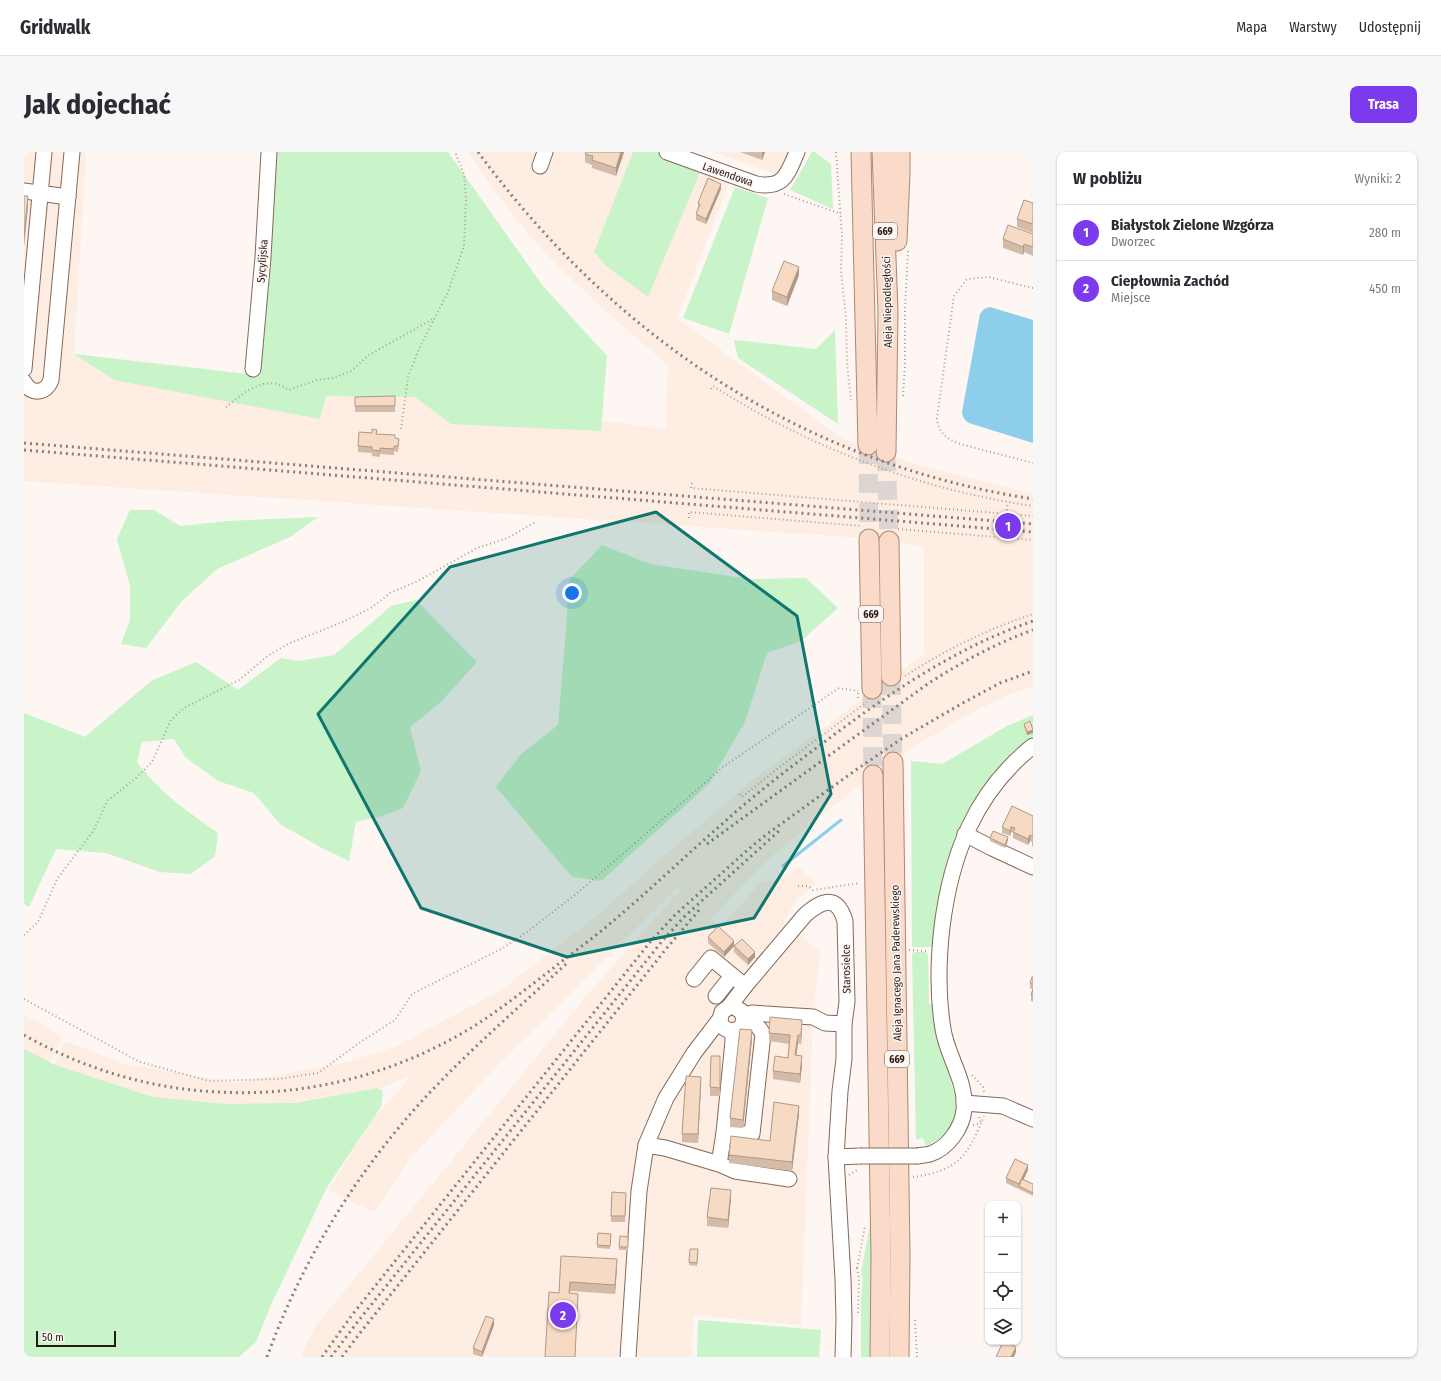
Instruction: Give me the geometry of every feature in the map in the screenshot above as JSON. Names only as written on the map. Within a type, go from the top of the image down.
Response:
[{"type":"main road","points":[[847,152],[853,226],[864,291]]},
{"type":"main road","name":"Aleja Niepodległości","points":[[861,152],[868,445]]},
{"type":"main road","name":"Aleja Niepodległości","points":[[882,152],[888,311],[886,452]]},
{"type":"main road","points":[[888,311],[896,242],[900,152]]},
{"type":"main road","name":"669","points":[[865,690],[869,533]]},
{"type":"main road","name":"669","points":[[890,535],[891,676]]},
{"type":"main road","name":"Aleja Ignacego Jana Paderewskiego","points":[[893,762],[900,1255],[899,1357]]},
{"type":"main road","name":"Aleja Ignacego Jana Paderewskiego","points":[[873,775],[881,1256],[880,1357]]},
{"type":"street","points":[[24,369],[44,152]]},
{"type":"street","points":[[24,382],[29,389],[38,392],[47,388],[51,380],[72,152]]},
{"type":"street","name":"Sycylijska","points":[[253,369],[263,257],[269,152]]},
{"type":"street","name":"Lawendowa","points":[[667,152],[756,184],[768,186],[777,184],[784,178],[797,152]]},
{"type":"street","points":[[24,191],[68,197]]},
{"type":"street","points":[[836,1157],[918,1156],[931,1154],[950,1140],[961,1121],[964,1112],[962,1090],[943,1032],[939,1003],[938,977],[940,945],[948,890],[953,867],[965,834],[979,807],[993,786],[1012,764],[1033,746]]},
{"type":"street","points":[[965,834],[1033,867]]},
{"type":"street","name":"Starosielce","points":[[628,1357],[639,1191],[646,1145],[666,1098],[694,1053],[745,986],[805,915],[816,905],[827,902],[837,905],[842,912],[845,921],[847,1002],[844,1024],[844,1059],[840,1091],[836,1157],[843,1279],[843,1357]]},
{"type":"street","points":[[694,979],[711,958],[745,986]]},
{"type":"street","points":[[716,996],[732,976]]},
{"type":"street","points":[[719,1164],[724,1133],[733,1041],[740,1022],[738,1009],[725,1013],[721,1024],[728,1030],[740,1022],[752,1013],[813,1017],[825,1023],[844,1024]]},
{"type":"street","points":[[724,1133],[752,1134],[763,1034],[759,1026],[752,1022],[740,1022]]},
{"type":"street","points":[[964,1103],[1003,1106],[1033,1119]]},
{"type":"street","points":[[646,1145],[664,1148],[719,1164],[735,1171],[789,1179]]},
{"type":"path","points":[[401,429],[408,377],[418,349],[448,292],[464,246],[466,199],[464,174],[455,152]]},
{"type":"path","points":[[836,152],[842,236],[841,271],[846,318],[847,363],[852,405]]},
{"type":"path","points":[[781,193],[841,214]]},
{"type":"path","points":[[902,400],[905,364],[905,310],[908,248]]},
{"type":"path","points":[[1033,288],[988,277],[976,278],[967,279],[954,296],[937,418],[939,429],[944,436],[950,440],[1033,463]]},
{"type":"path","points":[[226,407],[250,388],[267,384],[278,384],[289,390],[317,380],[334,378],[351,371],[369,355],[434,319]]},
{"type":"path","points":[[692,483],[691,488],[1033,516]]},
{"type":"path","points":[[1006,514],[1008,502]]},
{"type":"path","points":[[689,518],[689,512],[869,533]]},
{"type":"path","points":[[24,935],[38,922],[57,879],[94,830],[107,801],[135,779],[152,762],[171,720],[184,708],[239,680],[269,655],[288,644],[345,621],[371,608],[390,593],[429,575],[477,548],[508,538],[535,522]]},
{"type":"path","points":[[890,535],[1033,540]]},
{"type":"path","points":[[24,999],[140,1062],[209,1081],[278,1079],[318,1073],[362,1041],[395,1020],[412,994],[503,948],[533,928],[581,890],[723,767],[839,688],[865,690]]},
{"type":"path","points":[[798,886],[808,886],[813,890],[860,883]]},
{"type":"path","points":[[908,950],[930,951]]},
{"type":"path","points":[[912,1177],[930,1175],[958,1162],[971,1146],[981,1123]]},
{"type":"highlighted area","points":[[656,512],[797,616],[831,794],[754,918],[567,957],[421,908],[318,714],[450,567]]},
{"type":"shaded area","points":[[24,152],[86,152],[74,354],[666,429],[668,365],[620,324],[566,274],[536,243],[508,209],[468,152],[633,152],[594,252],[648,297],[702,168],[731,178],[677,318],[841,438],[917,465],[1033,494],[1033,686],[1010,694],[969,714],[918,744],[854,789],[771,857],[711,918],[720,927],[760,883],[790,874],[798,867],[816,883],[798,898],[784,921],[820,952],[813,1017],[801,1325],[693,1315],[692,1357],[300,1357],[315,1327],[589,993],[681,889],[676,889],[497,1066],[408,1161],[374,1212],[328,1190],[371,1122],[412,1075],[385,1087],[225,1114],[50,1074],[65,1041],[125,1064],[235,1083],[344,1063],[397,1046],[503,989],[604,910],[651,867],[755,778],[924,654],[924,547],[906,543],[850,537],[24,481]]},
{"type":"shaded area","points":[[713,152],[791,152],[778,175]]},
{"type":"shaded area","points":[[24,1014],[62,1037],[45,1072],[24,1060]]},
{"type":"green space","points":[[276,152],[448,152],[543,286],[607,356],[601,431],[451,424],[415,397],[326,396],[320,419],[114,380],[74,354],[257,375]]},
{"type":"green space","points":[[633,152],[658,152],[702,168],[648,297],[606,266],[594,252]]},
{"type":"green space","points":[[812,152],[815,152],[831,164],[833,209],[790,190]]},
{"type":"green space","points":[[735,187],[768,198],[729,334],[683,318]]},
{"type":"green space","points":[[835,330],[838,424],[738,358],[734,340],[816,349]]},
{"type":"green space","points":[[130,510],[154,510],[180,526],[228,521],[318,517],[290,537],[217,569],[181,602],[146,648],[121,644],[130,620],[130,586],[117,539]]},
{"type":"green space","points":[[602,545],[650,564],[750,579],[806,578],[838,608],[801,641],[767,653],[745,722],[709,784],[601,881],[572,877],[496,787],[520,755],[558,725],[569,580]]},
{"type":"green space","points":[[416,600],[477,662],[440,703],[410,727],[421,771],[403,808],[383,816],[356,822],[349,861],[322,848],[280,824],[254,793],[218,781],[185,757],[174,739],[142,742],[137,762],[165,792],[185,809],[218,833],[215,856],[191,874],[160,872],[106,853],[56,849],[29,907],[24,904],[24,713],[85,737],[151,681],[196,662],[238,690],[281,658],[299,661],[334,655],[391,606]]},
{"type":"green space","points":[[1033,715],[1033,737],[1000,767],[974,803],[963,823],[946,865],[938,902],[933,947],[912,947],[911,761],[942,764],[1007,726]]},
{"type":"green space","points":[[914,952],[926,952],[928,955],[929,1004],[933,1004],[939,1040],[957,1103],[954,1117],[948,1129],[939,1139],[926,1146],[923,1138],[916,1140],[912,954]]},
{"type":"green space","points":[[24,1049],[55,1065],[153,1097],[225,1104],[294,1103],[377,1088],[383,1091],[381,1107],[327,1187],[270,1307],[256,1342],[239,1357],[24,1357]]},
{"type":"green space","points":[[871,1220],[872,1302],[870,1357],[861,1357],[861,1297],[863,1278],[861,1272]]},
{"type":"green space","points":[[698,1320],[821,1330],[819,1357],[697,1357]]},
{"type":"water","points":[[990,307],[1033,320],[1033,443],[970,423],[965,420],[962,414],[980,314],[984,309]]},
{"type":"building","points":[[586,152],[621,152],[616,168],[592,160],[593,156],[585,154]]},
{"type":"building","points":[[708,178],[721,184],[706,219],[696,214],[700,204],[698,203]]},
{"type":"building","points":[[24,196],[28,196],[24,236]]},
{"type":"building","points":[[1024,200],[1033,203],[1033,224],[1017,219]]},
{"type":"building","points":[[1008,225],[1033,234],[1033,247],[1024,244],[1023,247],[1003,239]]},
{"type":"building","points":[[784,261],[799,267],[787,297],[772,291]]},
{"type":"building","points":[[395,396],[395,406],[355,406],[355,397]]},
{"type":"building","points":[[372,429],[377,430],[376,434],[395,435],[395,438],[399,439],[398,446],[394,446],[394,449],[380,448],[380,451],[372,450],[372,447],[358,446],[359,432],[372,433]]},
{"type":"building","points":[[1030,721],[1033,730],[1027,732],[1024,724]]},
{"type":"building","points":[[1012,806],[1033,816],[1033,837],[1030,835],[1028,839],[1013,832],[1015,828],[1011,827],[1010,831],[1002,827]]},
{"type":"building","points":[[993,831],[1008,837],[1005,845],[990,838]]},
{"type":"building","points":[[718,926],[734,941],[724,952],[708,937]]},
{"type":"building","points":[[742,939],[755,952],[748,959],[734,946]]},
{"type":"building","points":[[1033,977],[1033,984],[1030,983]]},
{"type":"building","points":[[770,1017],[802,1020],[801,1035],[798,1035],[795,1055],[802,1056],[800,1074],[773,1071],[775,1056],[788,1058],[790,1035],[769,1033]]},
{"type":"building","points":[[740,1029],[752,1030],[743,1120],[730,1118]]},
{"type":"building","points":[[711,1056],[720,1056],[720,1088],[710,1087]]},
{"type":"building","points":[[686,1076],[701,1077],[698,1134],[682,1134]]},
{"type":"building","points":[[774,1102],[799,1106],[792,1162],[729,1155],[731,1136],[770,1141]]},
{"type":"building","points":[[1015,1159],[1028,1165],[1019,1184],[1006,1178]]},
{"type":"building","points":[[1022,1179],[1033,1184],[1033,1193],[1019,1186]]},
{"type":"building","points":[[711,1188],[731,1190],[728,1220],[707,1217]]},
{"type":"building","points":[[612,1192],[626,1193],[625,1216],[611,1216]]},
{"type":"building","points":[[598,1233],[611,1234],[610,1246],[597,1245]]},
{"type":"building","points":[[620,1236],[628,1237],[628,1247],[619,1247]]},
{"type":"building","points":[[690,1249],[698,1249],[697,1263],[689,1262]]},
{"type":"building","points":[[561,1256],[617,1259],[615,1285],[570,1282],[569,1293],[578,1294],[575,1357],[545,1357],[549,1292],[559,1293]]},
{"type":"building","points":[[486,1316],[494,1319],[482,1352],[473,1348]]},
{"type":"building","points":[[1002,1345],[1012,1345],[1016,1347],[1011,1357],[996,1357]]},
{"type":"waterway","points":[[783,866],[841,820]]},
{"type":"tunnel","points":[[868,445],[869,539]]},
{"type":"tunnel","points":[[886,452],[889,541]]},
{"type":"tunnel","points":[[891,676],[893,762]]},
{"type":"tunnel","points":[[872,689],[873,775]]},
{"type":"railway","points":[[478,152],[532,219],[590,280],[653,334],[721,382],[792,423],[868,456],[948,481],[1033,499]]},
{"type":"railway","points":[[24,443],[1033,524]]},
{"type":"railway","points":[[24,450],[1033,532]]},
{"type":"railway","points":[[24,1035],[70,1058],[118,1075],[168,1087],[219,1092],[252,1093],[285,1091],[318,1086],[381,1070],[412,1058],[471,1028],[500,1009],[612,922],[763,789],[882,700],[955,656],[1006,631],[1033,621]]},
{"type":"railway","points":[[707,844],[929,683],[980,654],[1033,630]]},
{"type":"railway","points":[[322,1357],[352,1315],[651,941],[675,915],[767,834],[901,739],[1000,683],[1033,671]]},
{"type":"railway","points":[[331,1357],[663,940],[685,916],[780,830]]},
{"type":"railway","points":[[342,1357],[666,949],[700,909]]},
{"type":"railway","points":[[267,1357],[296,1288],[313,1255],[352,1190],[373,1160],[397,1130],[438,1084],[566,964]]},
{"type":"place","name":"Białystok Zielone Wzgórza","points":[[1008,526]]},
{"type":"place","name":"Ciepłownia Zachód","points":[[563,1315]]}]
